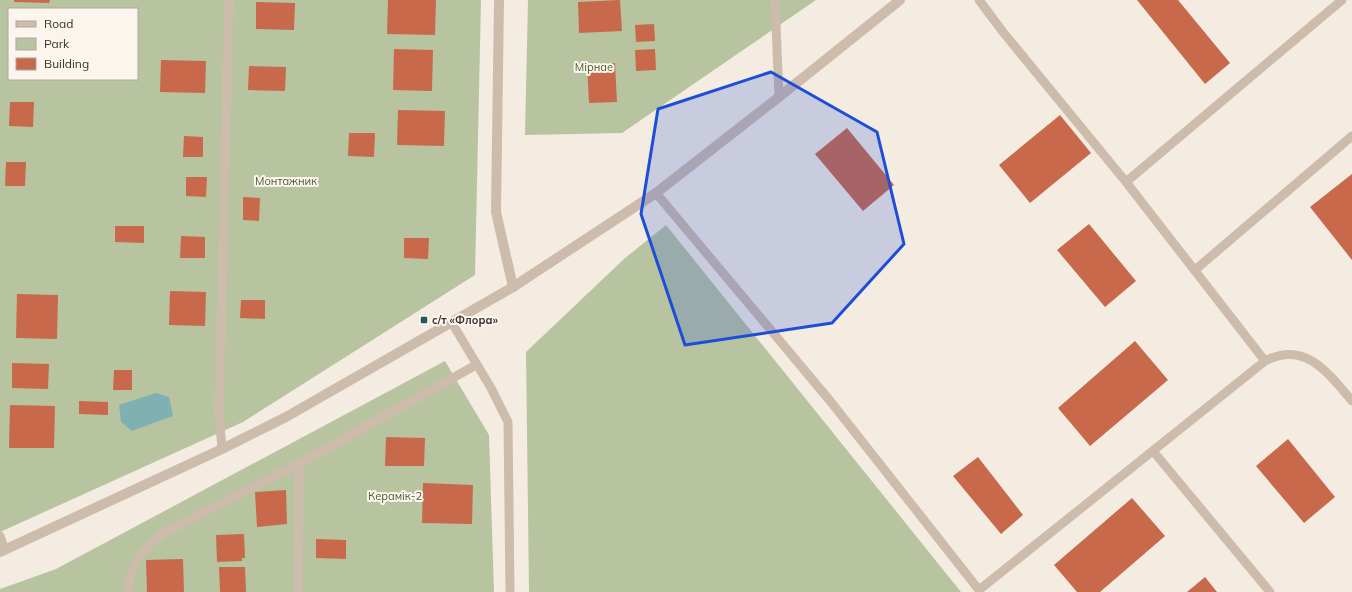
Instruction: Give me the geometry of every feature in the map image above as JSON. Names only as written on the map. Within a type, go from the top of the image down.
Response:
[{"type":"street","points":[[499,0],[496,212],[513,287]]},
{"type":"street","points":[[2,551],[222,449],[286,417],[513,287],[656,193],[779,97],[896,2]]},
{"type":"lane","points":[[222,449],[219,412],[229,0]]},
{"type":"lane","points":[[775,0],[779,97]]},
{"type":"lane","points":[[979,0],[1003,32],[1126,182],[1265,361]]},
{"type":"lane","points":[[1126,182],[1342,0]]},
{"type":"lane","points":[[1195,270],[1352,136]]},
{"type":"lane","points":[[656,193],[831,402],[979,591],[1265,361],[1282,353],[1302,356],[1311,360],[1328,373],[1352,401]]},
{"type":"lane","points":[[452,323],[508,422],[510,592]]},
{"type":"lane","points":[[128,592],[131,572],[136,561],[152,541],[163,533],[299,464],[476,365]]},
{"type":"lane","points":[[1153,451],[1270,592]]},
{"type":"lane","points":[[298,592],[299,464]]},
{"type":"lane","points":[[0,536],[2,551]]},
{"type":"highlighted area","points":[[771,72],[877,132],[904,244],[832,323],[685,345],[641,214],[658,109]]},
{"type":"green space","name":"Монтажник","points":[[0,0],[481,0],[475,275],[243,422],[0,532]]},
{"type":"green space","name":"Мірнае","points":[[528,0],[816,0],[622,133],[525,135]]},
{"type":"green space","points":[[666,225],[961,592],[529,592],[526,352],[624,259]]},
{"type":"green space","name":"Керамік-2","points":[[445,361],[489,435],[494,592],[0,592],[0,589],[56,569]]},
{"type":"water","points":[[156,393],[169,397],[173,416],[132,431],[121,422],[119,405]]},
{"type":"building","points":[[14,0],[50,0],[49,3],[14,2]]},
{"type":"building","points":[[388,0],[436,0],[435,35],[387,34]]},
{"type":"building","points":[[620,0],[622,31],[579,33],[578,2]]},
{"type":"building","points":[[1137,0],[1178,0],[1230,63],[1205,84]]},
{"type":"building","points":[[256,2],[295,3],[294,30],[256,29]]},
{"type":"building","points":[[654,24],[655,41],[636,42],[635,25]]},
{"type":"building","points":[[394,49],[433,50],[432,91],[393,90]]},
{"type":"building","points":[[655,49],[656,70],[636,71],[635,50]]},
{"type":"building","points":[[161,60],[206,61],[205,93],[160,92]]},
{"type":"building","points":[[615,63],[617,102],[589,103],[587,64]]},
{"type":"building","points":[[249,66],[286,67],[285,91],[248,90]]},
{"type":"building","points":[[10,102],[34,102],[33,127],[9,126]]},
{"type":"building","points":[[398,110],[445,111],[444,146],[397,145]]},
{"type":"building","points":[[1060,115],[1091,153],[1030,203],[999,165]]},
{"type":"building","points":[[847,128],[894,185],[863,211],[815,154]]},
{"type":"building","points":[[349,133],[375,133],[374,157],[348,156]]},
{"type":"building","points":[[184,136],[203,137],[203,157],[183,157]]},
{"type":"building","points":[[6,162],[26,162],[25,186],[5,186]]},
{"type":"building","points":[[1352,174],[1352,260],[1310,207]]},
{"type":"building","points":[[186,177],[207,177],[206,197],[186,196]]},
{"type":"building","points":[[243,197],[260,198],[259,221],[243,220]]},
{"type":"building","points":[[1089,224],[1136,281],[1105,307],[1057,250]]},
{"type":"building","points":[[115,226],[144,226],[144,243],[115,242]]},
{"type":"building","points":[[181,236],[205,237],[205,258],[180,258]]},
{"type":"building","points":[[404,238],[429,238],[428,259],[404,258]]},
{"type":"building","points":[[170,291],[206,292],[205,326],[169,325]]},
{"type":"building","points":[[17,294],[58,295],[57,339],[16,338]]},
{"type":"building","points":[[241,300],[265,300],[265,319],[240,318]]},
{"type":"building","points":[[1135,341],[1168,380],[1090,446],[1058,408]]},
{"type":"building","points":[[12,363],[49,364],[48,389],[12,388]]},
{"type":"building","points":[[114,370],[132,370],[132,390],[113,390]]},
{"type":"building","points":[[79,401],[108,402],[108,415],[79,414]]},
{"type":"building","points":[[10,405],[55,406],[54,448],[9,448]]},
{"type":"building","points":[[386,437],[425,438],[424,466],[385,466]]},
{"type":"building","points":[[1288,439],[1335,497],[1304,523],[1256,466]]},
{"type":"building","points":[[978,457],[1023,515],[1001,534],[953,476]]},
{"type":"building","points":[[423,483],[473,485],[472,524],[422,523]]},
{"type":"building","points":[[286,490],[287,524],[257,527],[255,492]]},
{"type":"building","points":[[1132,498],[1165,536],[1100,592],[1077,592],[1054,565]]},
{"type":"building","points":[[244,534],[245,558],[242,558],[242,561],[217,562],[216,535]]},
{"type":"building","points":[[316,539],[346,540],[346,559],[316,558]]},
{"type":"building","points":[[183,559],[184,592],[147,592],[146,560]]},
{"type":"building","points":[[219,567],[245,567],[246,592],[220,592]]},
{"type":"building","points":[[1205,577],[1217,592],[1187,592]]},
{"type":"place","name":"с/т «Флора»","points":[[424,320]]}]
